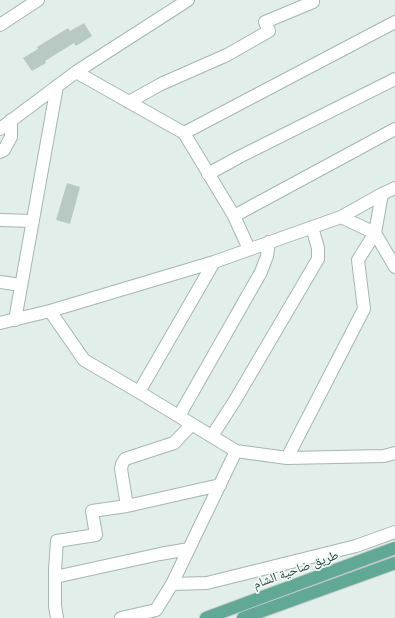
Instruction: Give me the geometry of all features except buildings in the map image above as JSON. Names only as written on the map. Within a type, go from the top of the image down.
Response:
[{"type":"main road","name":"طريق ضاحية الشام","points":[[206,618],[395,548]]},
{"type":"main road","name":"طريق ضاحية الشام","points":[[243,618],[395,563]]},
{"type":"street","points":[[0,25],[38,0]]},
{"type":"street","points":[[0,129],[76,72],[188,0]]},
{"type":"street","points":[[129,102],[161,84],[227,55],[269,31],[265,22],[314,1]]},
{"type":"street","points":[[184,133],[395,22]]},
{"type":"street","points":[[76,72],[184,133],[234,216],[249,249]]},
{"type":"street","points":[[208,174],[395,79]]},
{"type":"street","points":[[15,320],[57,86]]},
{"type":"street","points":[[0,152],[4,150],[11,137],[11,120]]},
{"type":"street","points":[[234,216],[395,129]]},
{"type":"street","points":[[0,323],[50,311],[214,262],[340,217],[395,188]]},
{"type":"street","points":[[287,458],[364,309],[358,260],[375,233],[382,194]]},
{"type":"street","points":[[340,217],[375,233],[395,267]]},
{"type":"street","points":[[0,220],[33,221]]},
{"type":"street","points":[[212,436],[234,402],[318,259],[318,248],[312,227]]},
{"type":"street","points":[[179,416],[261,272],[267,256],[269,242]]},
{"type":"street","points":[[140,392],[214,262]]},
{"type":"street","points":[[0,282],[21,285]]},
{"type":"street","points":[[50,311],[84,360],[140,392],[236,451],[287,458],[384,456],[395,453]]},
{"type":"street","points":[[127,506],[122,469],[122,464],[125,459],[174,443],[192,424]]},
{"type":"street","points":[[121,618],[156,610],[172,584],[236,451]]},
{"type":"street","points":[[57,618],[55,577],[57,541],[96,535],[92,511],[127,506],[220,485]]},
{"type":"street","points":[[172,584],[207,583],[356,546],[395,532]]},
{"type":"street","points":[[55,577],[189,549]]}]
